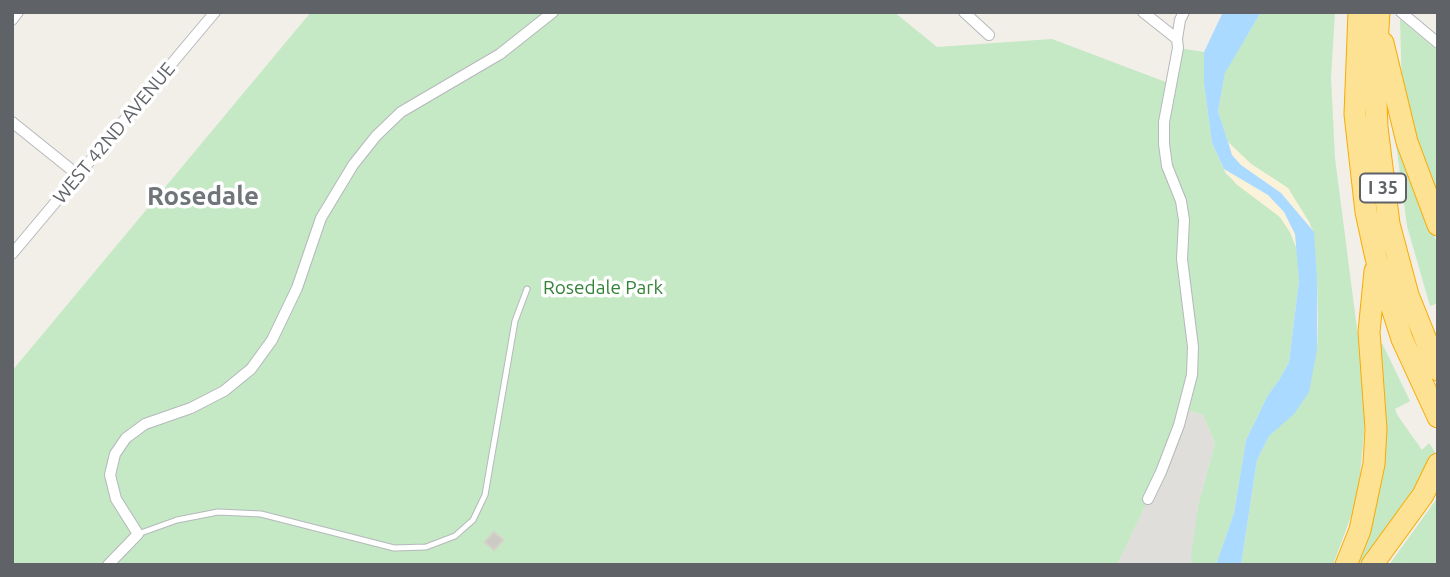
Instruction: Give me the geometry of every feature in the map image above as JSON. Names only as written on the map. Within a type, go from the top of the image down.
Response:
[{"type":"highway","name":"I 35","points":[[1372,15],[1381,174],[1389,224],[1408,295],[1438,370]]},
{"type":"highway","name":"I 35","points":[[1374,78],[1358,154],[1366,212],[1376,258],[1402,339],[1438,417]]},
{"type":"highway","points":[[1374,78],[1407,142],[1438,225]]},
{"type":"highway","points":[[1346,565],[1360,530],[1374,464],[1376,429],[1369,332],[1376,258]]},
{"type":"highway","points":[[1372,565],[1423,495],[1438,464]]},
{"type":"street","points":[[12,20],[18,12]]},
{"type":"street","name":"WEST 42ND AVENUE","points":[[12,254],[215,12]]},
{"type":"street","points":[[108,565],[138,534],[116,499],[110,475],[115,454],[126,438],[145,424],[191,408],[224,391],[251,369],[272,340],[287,309],[321,218],[352,165],[376,136],[401,112],[500,54],[553,12]]},
{"type":"street","points":[[964,12],[989,35]]},
{"type":"street","points":[[1143,12],[1177,39]]},
{"type":"street","points":[[1148,499],[1179,425],[1192,375],[1191,324],[1185,296],[1182,259],[1184,219],[1181,201],[1167,166],[1164,144],[1164,122],[1178,48],[1180,20],[1185,12]]},
{"type":"street","points":[[1401,12],[1438,43]]},
{"type":"street","points":[[12,121],[78,175]]},
{"type":"lane","points":[[138,534],[177,520],[218,512],[261,514],[394,548],[426,548],[455,536],[473,520],[485,495],[515,321],[527,289]]},
{"type":"shaded area","points":[[1175,406],[1203,415],[1215,443],[1198,506],[1192,565],[1117,565],[1148,499]]},
{"type":"green space","name":"Rosedale Park","points":[[311,12],[894,12],[937,47],[1052,39],[1171,84],[1178,48],[1204,52],[1204,84],[1212,143],[1226,174],[1280,217],[1290,232],[1298,252],[1299,280],[1289,362],[1268,395],[1246,440],[1234,513],[1216,565],[1192,565],[1191,558],[1198,506],[1215,443],[1203,415],[1184,409],[1161,472],[1117,565],[15,565],[12,563],[12,371]]},
{"type":"green space","points":[[1261,12],[1335,12],[1331,78],[1335,158],[1365,391],[1365,421],[1359,486],[1333,565],[1241,565],[1257,460],[1269,436],[1279,426],[1317,350],[1318,324],[1317,279],[1310,223],[1288,188],[1251,164],[1228,142],[1218,111],[1225,72]]},
{"type":"green space","points":[[1400,19],[1438,51],[1438,203],[1422,165],[1402,88]]},
{"type":"green space","points":[[1400,143],[1438,246],[1438,303],[1430,306],[1407,226],[1396,144]]},
{"type":"green space","points":[[1382,343],[1410,401],[1395,409],[1398,416],[1422,450],[1429,443],[1437,455],[1365,565],[1357,565],[1372,522],[1382,480],[1386,416],[1380,345]]},
{"type":"green space","points":[[1438,497],[1438,565],[1403,565],[1400,562],[1398,565],[1389,565]]},
{"type":"sand","points":[[1228,142],[1251,164],[1288,188],[1314,232],[1281,193],[1241,165],[1232,155]]},
{"type":"sand","points":[[1224,169],[1268,195],[1284,212],[1295,234],[1298,252],[1280,217],[1236,184]]},
{"type":"water","points":[[1223,12],[1261,12],[1225,73],[1218,111],[1232,155],[1241,165],[1281,193],[1314,232],[1317,279],[1317,350],[1309,392],[1294,414],[1269,436],[1257,460],[1241,565],[1216,565],[1234,513],[1246,440],[1268,395],[1289,362],[1299,280],[1295,234],[1284,212],[1268,195],[1224,169],[1212,143],[1204,84],[1204,52]]},
{"type":"building","points":[[494,532],[503,540],[494,550],[485,542]]},
{"type":"district","name":"Rosedale","points":[[203,196]]}]
